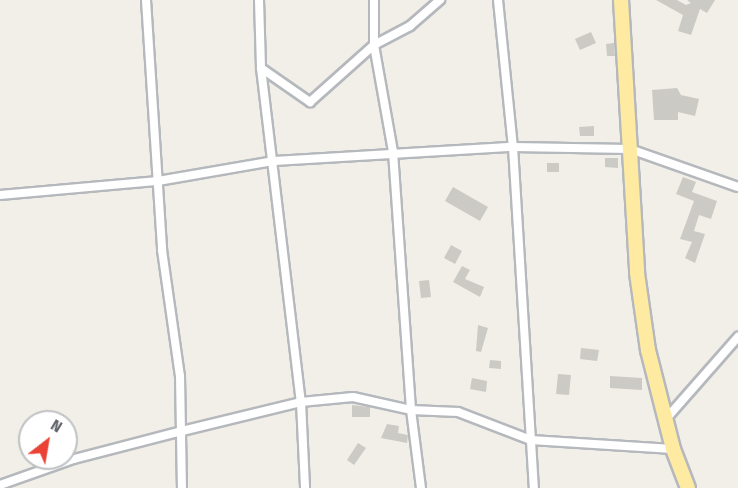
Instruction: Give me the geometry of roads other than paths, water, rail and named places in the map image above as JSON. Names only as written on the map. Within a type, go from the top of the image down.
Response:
[{"type":"highway","points":[[621,0],[637,273],[648,350],[664,420],[688,488]]},
{"type":"street","points":[[146,0],[162,250],[180,376],[182,488]]},
{"type":"street","points":[[259,0],[261,68],[274,161],[301,402],[305,488]]},
{"type":"street","points":[[374,0],[374,45],[393,152],[411,410],[422,488]]},
{"type":"street","points":[[261,68],[310,102],[374,45],[410,26],[440,0]]},
{"type":"street","points":[[498,0],[513,147],[534,488]]},
{"type":"street","points":[[0,195],[158,181],[274,161],[393,152],[513,147],[630,149],[738,188]]},
{"type":"street","points":[[664,420],[738,337]]},
{"type":"street","points":[[0,485],[74,459],[182,431],[301,402],[353,397],[411,410],[458,412],[531,440],[673,449]]}]
